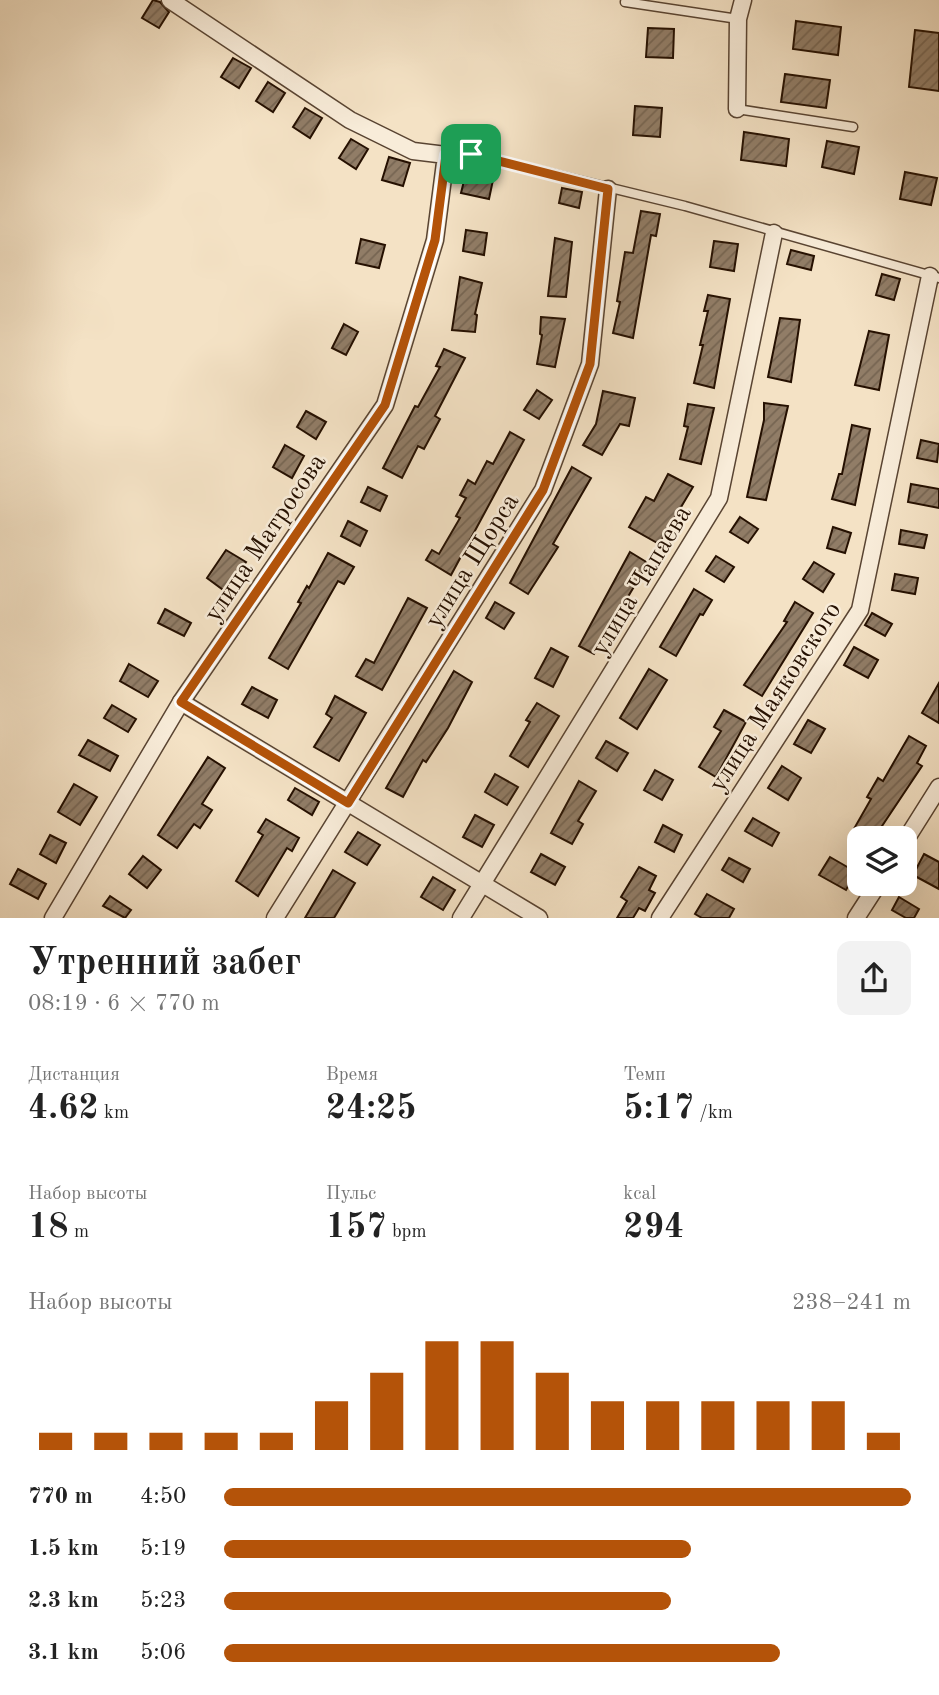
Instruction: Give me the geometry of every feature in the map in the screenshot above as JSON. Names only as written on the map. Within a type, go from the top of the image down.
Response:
[{"type":"street","points":[[170,0],[350,120],[413,151],[446,155]]},
{"type":"street","points":[[737,108],[738,19],[743,0]]},
{"type":"street","name":"улица Матросова","points":[[53,918],[181,702],[385,405],[435,240],[446,155]]},
{"type":"street","name":"улица Щорса","points":[[275,918],[543,490],[590,364],[608,189]]},
{"type":"street","name":"улица Чапаева","points":[[461,918],[719,498],[774,233]]},
{"type":"street","name":"улица Маяковского","points":[[660,918],[860,610],[935,277]]},
{"type":"street","points":[[181,702],[539,918]]},
{"type":"street","points":[[914,826],[939,787]]},
{"type":"street","points":[[856,918],[870,896]]},
{"type":"lane","points":[[625,2],[738,19]]},
{"type":"lane","points":[[737,108],[853,127]]},
{"type":"lane","points":[[446,155],[471,154],[685,206],[935,277]]},
{"type":"building","points":[[153,0],[160,2],[169,12],[159,28],[142,18]]},
{"type":"building","points":[[796,21],[841,27],[838,55],[793,49]]},
{"type":"building","points":[[648,28],[674,29],[673,58],[646,57]]},
{"type":"building","points":[[915,30],[939,33],[939,91],[909,87]]},
{"type":"building","points":[[233,58],[251,68],[239,88],[221,77]]},
{"type":"building","points":[[785,74],[830,80],[826,108],[781,102]]},
{"type":"building","points":[[268,82],[285,93],[273,112],[256,101]]},
{"type":"building","points":[[635,106],[662,108],[660,137],[633,135]]},
{"type":"building","points":[[305,108],[322,118],[310,138],[293,127]]},
{"type":"building","points":[[744,132],[789,139],[786,166],[741,160]]},
{"type":"building","points":[[351,139],[368,149],[356,169],[339,158]]},
{"type":"building","points":[[827,141],[859,147],[854,174],[822,167]]},
{"type":"building","points":[[389,157],[410,163],[403,186],[382,180]]},
{"type":"building","points":[[467,169],[494,175],[489,199],[461,193]]},
{"type":"building","points":[[905,172],[937,178],[931,205],[900,199]]},
{"type":"building","points":[[562,188],[582,192],[579,208],[559,203]]},
{"type":"building","points":[[641,211],[660,214],[656,236],[651,235],[633,338],[613,333],[620,302],[617,301],[625,252],[633,253]]},
{"type":"building","points":[[466,230],[487,233],[484,255],[463,251]]},
{"type":"building","points":[[555,238],[572,242],[566,297],[548,296]]},
{"type":"building","points":[[361,239],[385,245],[379,268],[356,263]]},
{"type":"building","points":[[714,241],[738,244],[734,271],[710,267]]},
{"type":"building","points":[[791,250],[814,256],[811,270],[787,264]]},
{"type":"building","points":[[882,274],[900,279],[894,300],[876,295]]},
{"type":"building","points":[[460,277],[482,283],[475,314],[475,332],[452,330]]},
{"type":"building","points":[[708,295],[730,299],[714,388],[694,383],[703,345],[700,345],[708,311],[704,311]]},
{"type":"building","points":[[541,317],[565,319],[555,367],[537,364],[542,335]]},
{"type":"building","points":[[780,318],[800,320],[791,382],[768,377]]},
{"type":"building","points":[[344,324],[358,332],[346,355],[332,348]]},
{"type":"building","points":[[869,331],[889,335],[879,390],[855,385]]},
{"type":"building","points":[[444,349],[465,358],[435,416],[440,419],[424,449],[418,446],[402,478],[383,468],[415,406],[418,407],[440,367],[436,366]]},
{"type":"building","points":[[537,390],[552,400],[539,419],[524,410]]},
{"type":"building","points":[[603,391],[635,398],[629,426],[620,424],[602,455],[583,445],[596,424]]},
{"type":"building","points":[[764,403],[788,406],[766,500],[747,497],[764,420]]},
{"type":"building","points":[[688,404],[714,408],[701,464],[680,459],[688,427],[684,426]]},
{"type":"building","points":[[306,411],[326,422],[316,439],[297,427]]},
{"type":"building","points":[[852,425],[870,429],[855,505],[832,499],[839,474],[842,474]]},
{"type":"building","points":[[510,432],[524,440],[451,575],[426,560],[432,550],[439,554],[460,518],[456,516],[466,498],[460,495],[468,480],[475,484],[487,461],[493,464]]},
{"type":"building","points":[[921,440],[939,444],[937,462],[917,458]]},
{"type":"building","points":[[285,445],[304,456],[292,478],[273,467]]},
{"type":"building","points":[[572,467],[591,478],[553,544],[558,547],[528,594],[510,583]]},
{"type":"building","points":[[668,474],[693,487],[659,544],[629,527],[646,497],[654,501]]},
{"type":"building","points":[[911,484],[939,489],[939,508],[908,502]]},
{"type":"building","points":[[368,487],[387,496],[380,511],[361,502]]},
{"type":"building","points":[[740,517],[758,529],[748,543],[730,532]]},
{"type":"building","points":[[348,521],[367,531],[360,546],[341,536]]},
{"type":"building","points":[[833,527],[851,533],[845,553],[827,548]]},
{"type":"building","points":[[901,530],[927,535],[924,548],[899,544]]},
{"type":"building","points":[[226,550],[246,562],[226,592],[207,578]]},
{"type":"building","points":[[630,552],[648,563],[594,654],[579,646]]},
{"type":"building","points":[[328,553],[354,567],[344,584],[338,581],[288,669],[269,658],[301,603],[298,602]]},
{"type":"building","points":[[716,556],[734,567],[724,582],[706,571]]},
{"type":"building","points":[[814,562],[834,574],[823,592],[803,579]]},
{"type":"building","points":[[895,574],[918,578],[915,594],[892,590]]},
{"type":"building","points":[[694,589],[712,600],[703,615],[700,614],[676,656],[660,647]]},
{"type":"building","points":[[408,598],[427,608],[382,690],[356,676],[366,659],[374,663]]},
{"type":"building","points":[[495,602],[514,613],[504,629],[486,618]]},
{"type":"building","points":[[795,602],[813,613],[762,696],[744,685],[787,622],[784,621]]},
{"type":"building","points":[[165,609],[191,623],[184,636],[158,623]]},
{"type":"building","points":[[872,613],[892,624],[885,636],[865,625]]},
{"type":"building","points":[[854,647],[878,660],[868,678],[844,665]]},
{"type":"building","points":[[551,648],[568,657],[553,687],[535,678]]},
{"type":"building","points":[[129,664],[158,681],[148,697],[120,681]]},
{"type":"building","points":[[649,669],[667,680],[637,729],[620,718]]},
{"type":"building","points":[[454,671],[472,682],[448,728],[426,762],[423,760],[403,797],[386,788]]},
{"type":"building","points":[[939,683],[939,723],[922,713]]},
{"type":"building","points":[[252,687],[277,700],[268,718],[242,704]]},
{"type":"building","points":[[335,696],[366,713],[339,761],[314,747],[332,718],[326,714]]},
{"type":"building","points":[[537,703],[559,716],[528,767],[510,756],[530,722],[526,720]]},
{"type":"building","points":[[112,705],[136,719],[128,732],[104,718]]},
{"type":"building","points":[[724,710],[746,722],[716,777],[699,767],[721,731],[714,727]]},
{"type":"building","points":[[808,720],[825,729],[811,753],[794,744]]},
{"type":"building","points":[[909,736],[926,746],[917,763],[922,766],[882,826],[856,826],[871,799],[867,797],[878,778],[883,781]]},
{"type":"building","points":[[88,740],[118,756],[110,771],[79,755]]},
{"type":"building","points":[[606,741],[628,753],[617,771],[596,758]]},
{"type":"building","points":[[208,757],[225,768],[202,804],[212,810],[200,828],[194,824],[177,848],[158,835]]},
{"type":"building","points":[[782,766],[801,778],[788,800],[768,788]]},
{"type":"building","points":[[655,770],[673,780],[662,800],[644,790]]},
{"type":"building","points":[[495,774],[518,787],[507,805],[485,792]]},
{"type":"building","points":[[579,781],[596,791],[578,821],[583,824],[572,844],[551,833]]},
{"type":"building","points":[[74,784],[97,797],[80,825],[58,812]]},
{"type":"building","points":[[295,788],[319,802],[312,815],[288,800]]},
{"type":"building","points":[[475,815],[494,825],[482,847],[463,837]]},
{"type":"building","points":[[753,818],[779,833],[772,846],[745,831]]},
{"type":"building","points":[[266,819],[299,838],[292,851],[287,848],[258,896],[236,881],[263,835],[258,832]]},
{"type":"building","points":[[663,825],[682,835],[674,852],[655,842]]},
{"type":"building","points":[[358,832],[380,845],[367,865],[345,852]]},
{"type":"building","points":[[50,835],[66,843],[56,863],[40,854]]},
{"type":"building","points":[[541,854],[565,867],[555,885],[531,872]]},
{"type":"building","points":[[924,854],[939,862],[939,889],[917,877],[917,867]]},
{"type":"building","points":[[143,856],[161,870],[147,888],[129,874]]},
{"type":"building","points":[[830,857],[847,867],[847,888],[846,890],[819,875]]},
{"type":"building","points":[[729,858],[750,869],[743,882],[722,870]]},
{"type":"building","points":[[639,867],[656,876],[649,890],[655,893],[645,911],[639,908],[633,918],[617,918],[627,901],[621,897]]},
{"type":"building","points":[[18,869],[46,884],[38,899],[10,884]]},
{"type":"building","points":[[333,870],[355,883],[334,918],[305,918]]},
{"type":"building","points":[[433,877],[455,890],[443,910],[421,897]]},
{"type":"building","points":[[707,894],[734,909],[729,918],[702,918],[695,914]]},
{"type":"building","points":[[110,896],[131,910],[125,918],[103,906]]},
{"type":"building","points":[[899,897],[919,909],[914,918],[906,918],[892,910]]},
{"type":"route","points":[[471,154],[608,189],[590,364],[543,490],[348,803],[181,702],[385,405],[435,240],[446,155],[471,154]]}]
